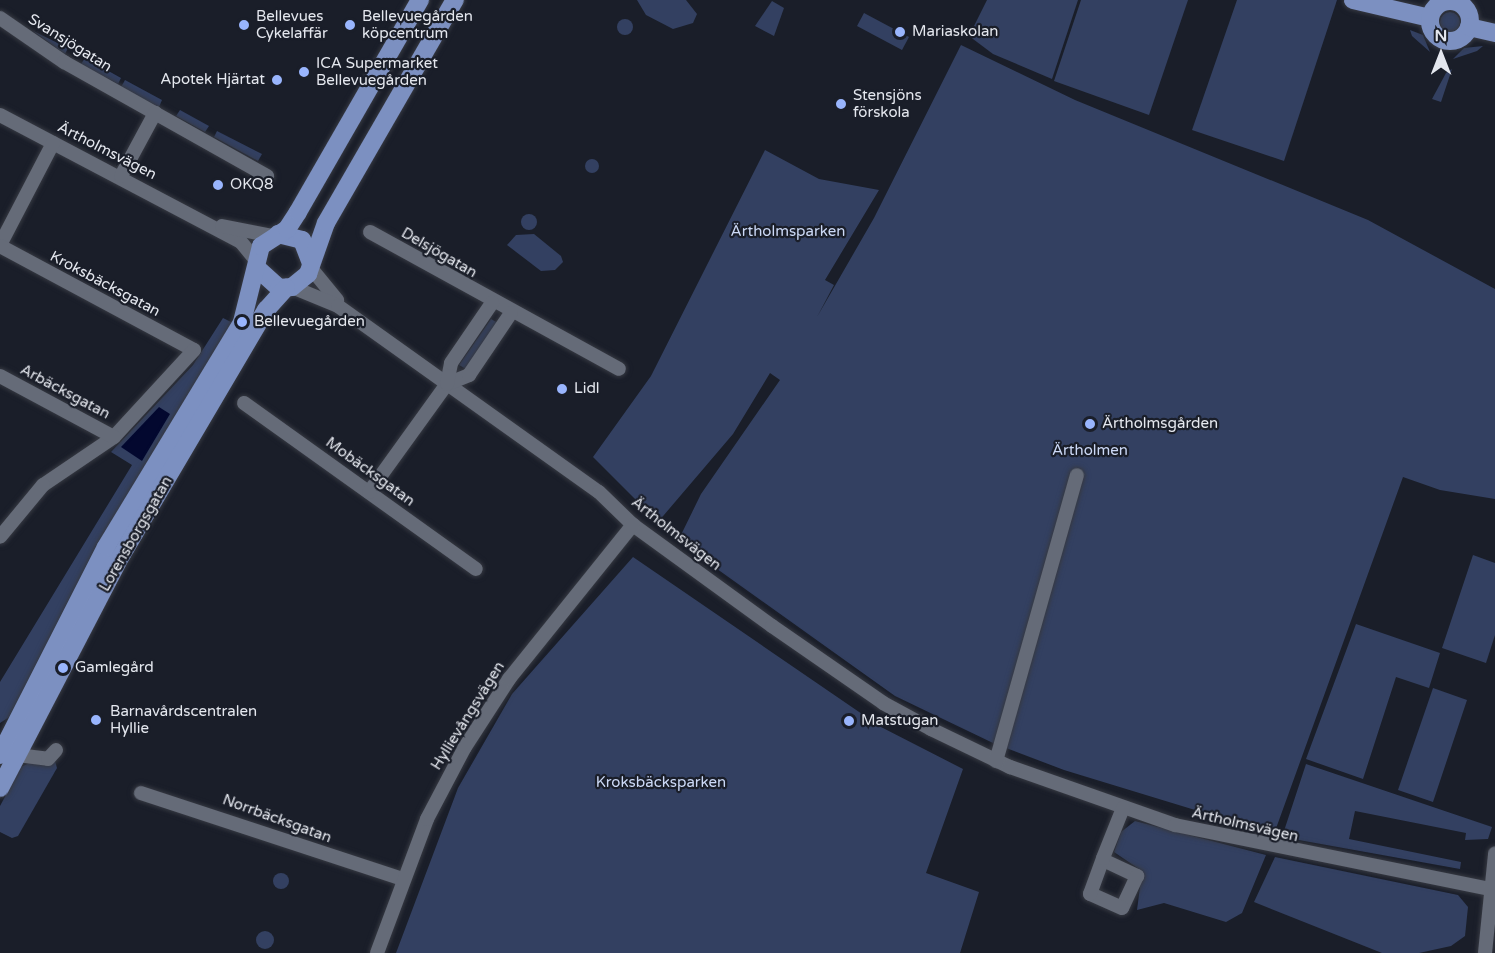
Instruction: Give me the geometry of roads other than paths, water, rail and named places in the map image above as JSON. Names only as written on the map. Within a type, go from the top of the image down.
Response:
[{"type":"main road","name":"Lorensborgsgatan","points":[[0,788],[7,748],[106,547],[242,322],[261,246],[276,235],[298,212],[420,0]]},
{"type":"main road","name":"Lorensborgsgatan","points":[[7,748],[266,310],[311,265],[326,223],[455,0]]},
{"type":"main road","points":[[1353,0],[1430,18]]},
{"type":"main road","points":[[1454,1],[1468,14],[1469,27],[1461,38],[1444,41],[1434,34],[1430,18],[1441,3],[1454,1]]},
{"type":"main road","points":[[1469,27],[1495,33]]},
{"type":"main road","points":[[276,235],[302,240],[311,265]]},
{"type":"main road","points":[[257,265],[272,285],[289,287]]},
{"type":"street","name":"Svansjögatan","points":[[0,18],[64,62],[267,176]]},
{"type":"street","points":[[121,176],[155,113]]},
{"type":"street","name":"Ärtholmsvägen","points":[[0,115],[121,176],[241,242],[257,265]]},
{"type":"street","points":[[0,245],[54,143]]},
{"type":"street","name":"Ärtholmsvägen","points":[[198,219],[276,235]]},
{"type":"street","name":"Delsjögatan","points":[[370,232],[492,303],[619,369]]},
{"type":"street","name":"Kroksbäcksgatan","points":[[0,245],[194,350],[114,437]]},
{"type":"street","name":"Ärtholmsvägen","points":[[311,265],[348,313]]},
{"type":"street","name":"Ärtholmsvägen","points":[[289,287],[348,313],[599,492],[633,525],[883,704],[996,761],[1123,808],[1249,844],[1493,890]]},
{"type":"street","points":[[369,492],[447,384],[451,363],[492,303]]},
{"type":"street","points":[[447,384],[469,375],[511,313]]},
{"type":"street","name":"Arbäcksgatan","points":[[0,376],[114,437]]},
{"type":"street","name":"Mobäcksgatan","points":[[244,403],[476,569]]},
{"type":"street","points":[[0,537],[5,522],[43,484],[114,437]]},
{"type":"street","points":[[996,761],[1077,475]]},
{"type":"street","name":"Hyllievångsvägen","points":[[377,953],[403,879],[442,787],[473,734],[509,679],[633,525]]},
{"type":"street","name":"Norrbäcksgatan","points":[[141,793],[403,879]]},
{"type":"street","points":[[1103,860],[1123,808]]},
{"type":"street","points":[[1485,953],[1495,854]]},
{"type":"place","name":"Bellevues Cykelaffär","points":[[244,25]]},
{"type":"place","name":"Bellevuegården köpcentrum","points":[[350,25]]},
{"type":"place","name":"Mariaskolan","points":[[900,32]]},
{"type":"place","name":"ICA Supermarket Bellevuegården","points":[[304,72]]},
{"type":"place","name":"Apotek Hjärtat","points":[[277,80]]},
{"type":"place","name":"Stensjöns förskola","points":[[841,104]]},
{"type":"place","name":"OKQ8","points":[[218,185]]},
{"type":"place","name":"Bellevuegården","points":[[242,322]]},
{"type":"place","name":"Lidl","points":[[562,389]]},
{"type":"place","name":"Ärtholmsgården","points":[[1090,424]]},
{"type":"place","name":"Gamlegård","points":[[63,668]]},
{"type":"place","name":"Barnavårdscentralen Hyllie","points":[[96,720]]},
{"type":"place","name":"Matstugan","points":[[849,721]]},
{"type":"park label","name":"Ärtholmsparken","points":[[788,232]]},
{"type":"park label","name":"Ärtholmen","points":[[1090,451]]},
{"type":"park label","name":"Kroksbäcksparken","points":[[661,783]]}]
